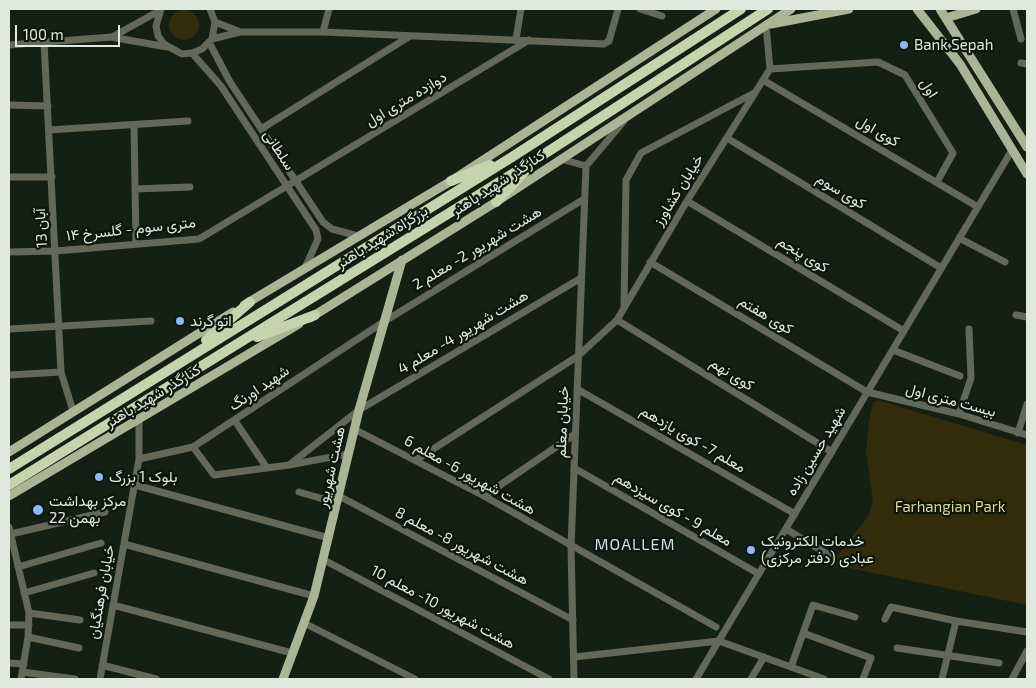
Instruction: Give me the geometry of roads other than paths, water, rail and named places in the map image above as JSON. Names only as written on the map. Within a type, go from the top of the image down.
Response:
[{"type":"highway","name":"بزرگراه شهید باهنر","points":[[9,469],[512,157],[741,9]]},
{"type":"highway","name":"بزرگراه شهید باهنر","points":[[9,486],[535,160],[621,102],[768,9]]},
{"type":"highway","points":[[451,180],[512,157]]},
{"type":"highway","points":[[496,202],[535,160]]},
{"type":"highway","points":[[183,360],[250,302]]},
{"type":"highway","points":[[235,345],[315,315]]},
{"type":"main road","name":"کنارگذر شهید باهنر","points":[[9,452],[73,410],[451,180],[716,9]]},
{"type":"main road","name":"کنارگذر شهید باهنر","points":[[9,496],[315,315],[496,202],[791,9]]},
{"type":"main road","points":[[766,25],[849,9]]},
{"type":"main road","points":[[917,9],[960,64],[1027,174]]},
{"type":"main road","points":[[940,9],[1024,136],[1027,147]]},
{"type":"main road","points":[[946,18],[976,9]]},
{"type":"main road","name":"هشت شهریور","points":[[283,679],[314,596],[354,429],[402,260]]},
{"type":"street","points":[[211,9],[215,22],[211,40]]},
{"type":"street","points":[[323,32],[328,9]]},
{"type":"street","points":[[516,39],[522,9]]},
{"type":"street","points":[[9,45],[112,37],[167,47],[182,54],[202,49],[211,40],[240,32],[323,32],[608,44],[618,9]]},
{"type":"street","points":[[640,9],[662,16]]},
{"type":"street","points":[[1013,9],[1021,39]]},
{"type":"street","points":[[112,37],[160,10]]},
{"type":"street","points":[[160,10],[156,26],[158,36],[167,47]]},
{"type":"street","points":[[215,22],[240,32]]},
{"type":"street","points":[[766,25],[770,69]]},
{"type":"street","points":[[261,129],[410,36]]},
{"type":"street","name":"سلطانی","points":[[211,40],[230,82],[324,222],[332,229],[358,236]]},
{"type":"street","name":"دوازده متری اول","points":[[286,188],[530,40]]},
{"type":"street","name":"13 آبان","points":[[44,42],[61,372],[73,410]]},
{"type":"street","name":"سلطانی","points":[[192,53],[221,86],[286,188],[316,230],[318,239],[304,269]]},
{"type":"street","name":"اول","points":[[770,69],[878,62],[905,75],[953,153],[937,182]]},
{"type":"street","name":"خیابان کشاورز","points":[[416,460],[578,356],[617,320],[687,201],[770,69]]},
{"type":"street","name":"کوی اول","points":[[763,80],[978,207]]},
{"type":"street","points":[[624,308],[626,180],[641,153],[755,92]]},
{"type":"street","points":[[9,105],[48,106]]},
{"type":"street","points":[[561,159],[586,166],[630,114]]},
{"type":"street","points":[[49,130],[134,126],[188,121]]},
{"type":"street","points":[[134,126],[136,243]]},
{"type":"street","name":"کوی سوم","points":[[727,138],[942,268]]},
{"type":"street","name":"شهید حسین زاده","points":[[696,679],[1012,150]]},
{"type":"street","name":"خیابان معلم","points":[[574,679],[571,547],[586,166]]},
{"type":"street","points":[[9,178],[52,177]]},
{"type":"street","points":[[135,189],[190,187]]},
{"type":"street","name":"۱۴ متری سوم - گلسرخ","points":[[9,252],[56,251],[199,239],[286,188]]},
{"type":"street","name":"هشت شهریور 2- معلم 2","points":[[384,321],[584,199]]},
{"type":"street","name":"کوی پنجم","points":[[687,201],[904,331]]},
{"type":"street","points":[[959,238],[1006,262]]},
{"type":"street","name":"کوی هفتم","points":[[650,262],[867,392]]},
{"type":"street","name":"هشت شهریور 4- معلم 4","points":[[289,465],[359,410],[581,278]]},
{"type":"street","points":[[1016,315],[1027,317]]},
{"type":"street","name":"کوی نهم","points":[[617,320],[832,452]]},
{"type":"street","points":[[9,329],[151,321]]},
{"type":"street","name":"شهید اورنگ","points":[[139,459],[193,447],[384,321]]},
{"type":"street","points":[[959,414],[971,378],[969,329]]},
{"type":"street","points":[[892,350],[960,376]]},
{"type":"street","points":[[9,375],[61,372]]},
{"type":"street","name":"معلم 7- کوی یازدهم","points":[[577,389],[795,514]]},
{"type":"street","name":"بیست متری اول","points":[[867,392],[959,414],[1027,436]]},
{"type":"street","points":[[1018,433],[1027,404]]},
{"type":"street","name":"خیابان فرهنگیان","points":[[100,679],[139,459],[139,420]]},
{"type":"street","points":[[235,420],[268,468]]},
{"type":"street","name":"هشت شهریور 6- معلم 6","points":[[354,429],[484,496],[571,547],[716,627]]},
{"type":"street","points":[[484,496],[575,434]]},
{"type":"street","points":[[193,447],[214,475],[289,465],[348,454]]},
{"type":"street","name":"معلم 9 - کوی سیزدهم","points":[[574,468],[759,574]]},
{"type":"street","points":[[134,486],[329,538]]},
{"type":"street","name":"هشت شهریور 8- معلم 8","points":[[299,492],[338,500],[573,620]]},
{"type":"street","points":[[75,679],[22,676],[28,637],[29,613],[18,567],[12,558],[10,531],[105,512]]},
{"type":"street","points":[[786,529],[829,555]]},
{"type":"street","points":[[18,567],[101,543]]},
{"type":"street","points":[[124,544],[314,596]]},
{"type":"street","name":"هشت شهریور 10- معلم 10","points":[[324,560],[549,679]]},
{"type":"street","points":[[24,593],[94,573]]},
{"type":"street","points":[[113,605],[292,653]]},
{"type":"street","points":[[791,667],[813,605],[855,617]]},
{"type":"street","points":[[885,619],[892,607],[956,621],[1027,632]]},
{"type":"street","points":[[29,613],[80,620]]},
{"type":"street","points":[[942,679],[949,657],[956,621]]},
{"type":"street","points":[[304,623],[415,679]]},
{"type":"street","points":[[9,626],[29,625]]},
{"type":"street","points":[[803,633],[867,656],[870,662],[863,679]]},
{"type":"street","points":[[28,637],[79,648]]},
{"type":"street","points":[[574,657],[719,641],[791,667],[807,677],[824,679]]},
{"type":"street","points":[[896,648],[998,664]]},
{"type":"street","points":[[1012,679],[1027,651]]},
{"type":"street","points":[[751,679],[764,658]]},
{"type":"street","points":[[9,663],[24,664]]},
{"type":"street","points":[[102,664],[156,679]]},
{"type":"place","name":"Bank Sepah","points":[[904,45]]},
{"type":"place","name":"اتو گرند","points":[[180,321]]},
{"type":"place","name":"بلوک 1 بزرگ","points":[[99,477]]},
{"type":"place","name":"مرکز بهداشت 22 بهمن","points":[[38,510]]},
{"type":"place","name":"خدمات الکترونیک عبادی (دفتر مرکزی)","points":[[751,550]]},
{"type":"district","name":"MOALLEM","points":[[635,545]]},
{"type":"park label","name":"Farhangian Park","points":[[950,507]]}]
